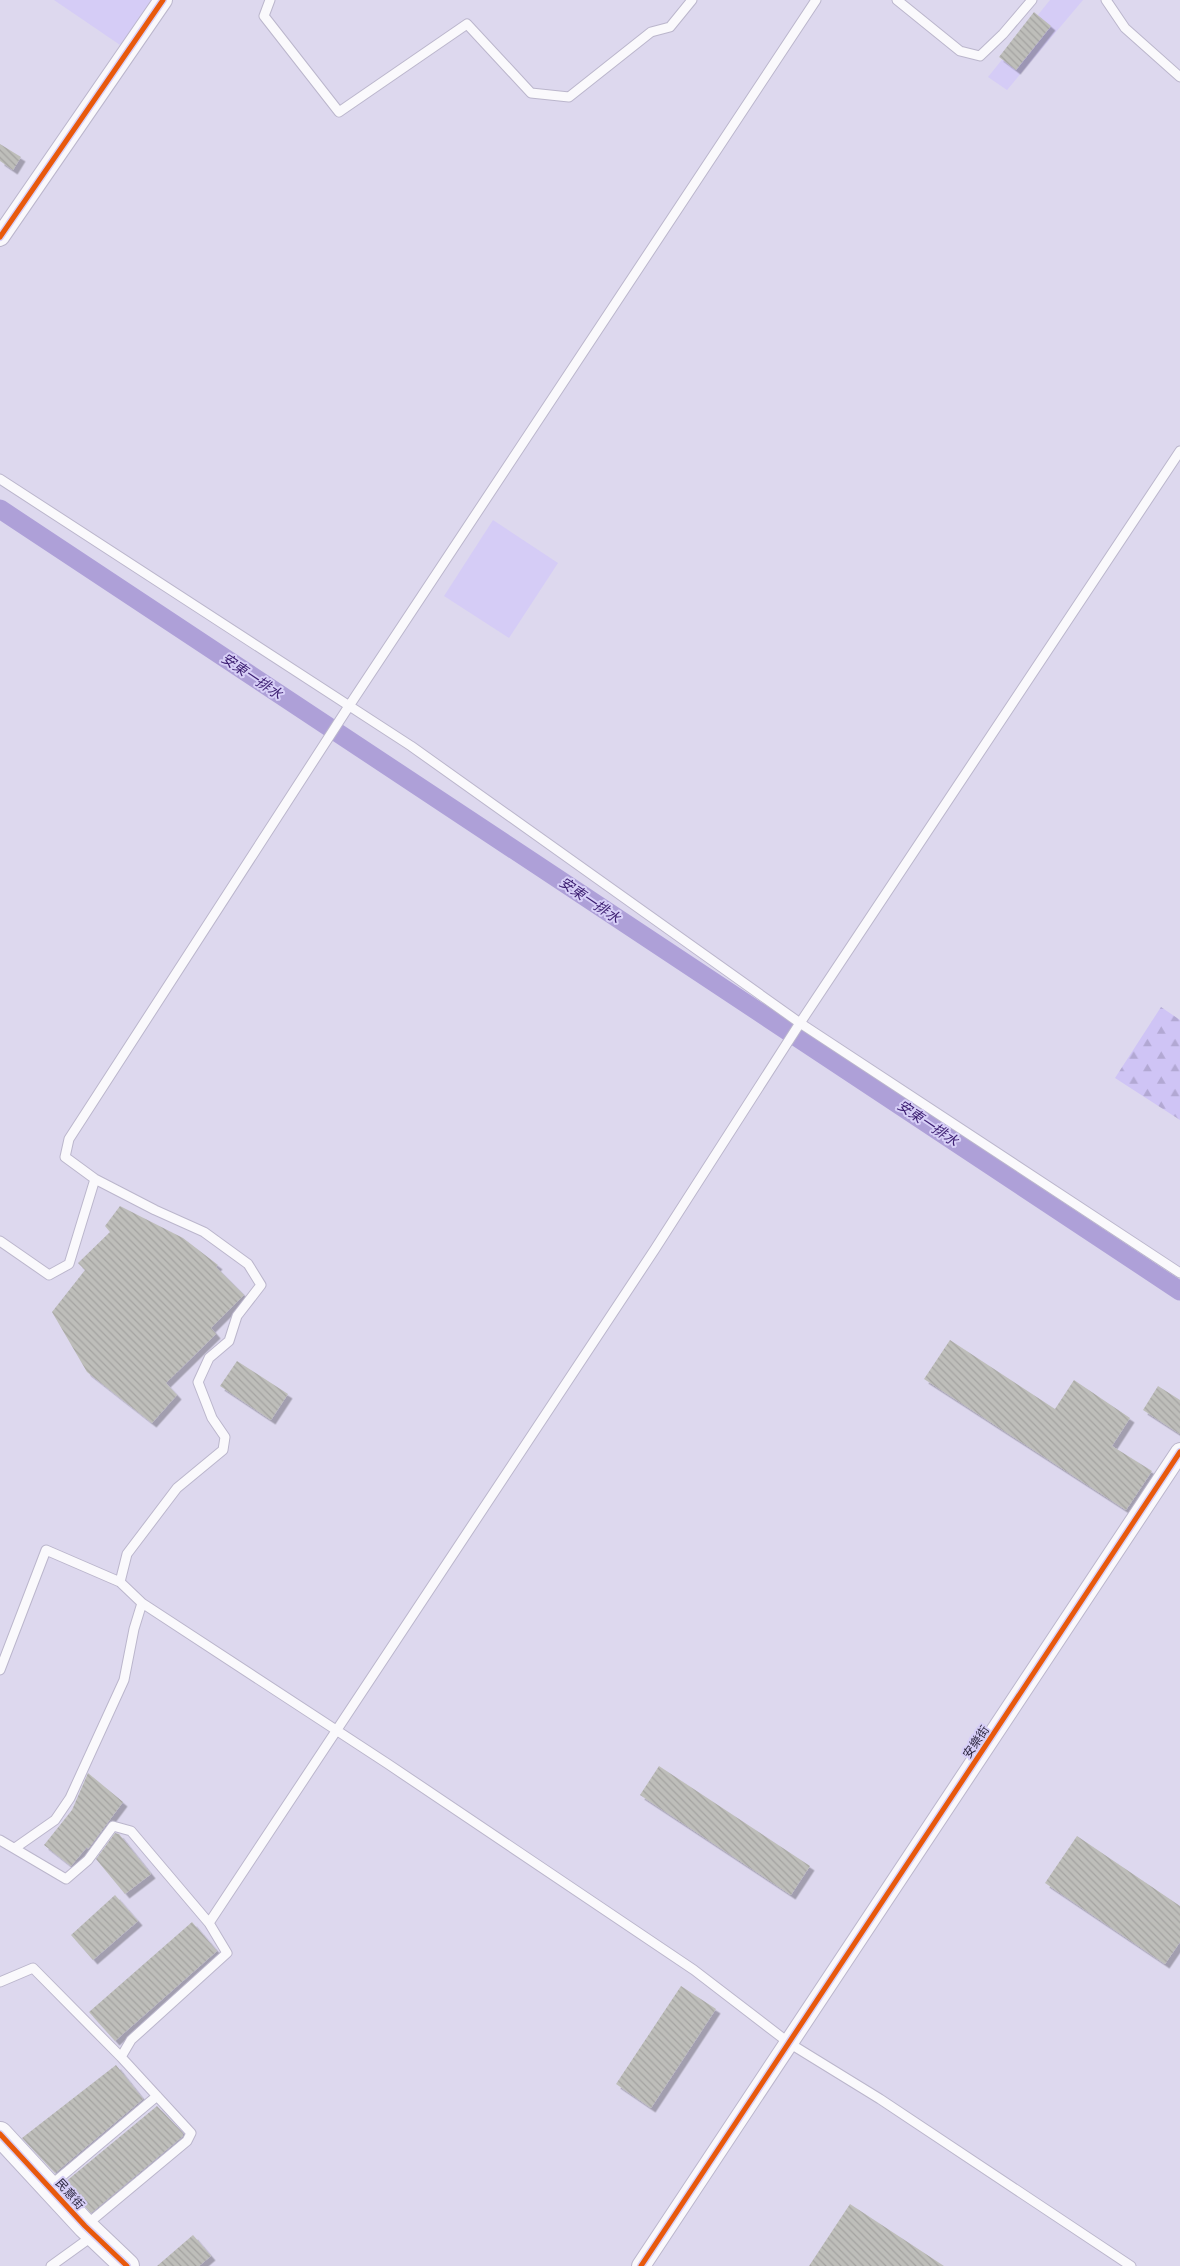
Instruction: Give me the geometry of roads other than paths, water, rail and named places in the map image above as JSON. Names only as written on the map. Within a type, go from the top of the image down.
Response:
[{"type":"street","points":[[0,237],[163,0]]},
{"type":"street","name":"安樂街","points":[[641,2266],[1180,1452]]},
{"type":"street","name":"民意街","points":[[0,2134],[90,2230],[127,2266]]},
{"type":"lane","points":[[270,0],[264,16],[339,112],[467,24],[531,93],[569,97],[651,32],[670,27],[692,0]]},
{"type":"lane","points":[[120,1582],[127,1554],[176,1488],[224,1450],[226,1437],[212,1418],[198,1382],[209,1358],[229,1341],[237,1316],[261,1285],[248,1264],[204,1232],[155,1210],[95,1179],[65,1157],[69,1139],[349,706],[816,0]]},
{"type":"lane","points":[[897,0],[960,51],[980,56],[1003,34],[1032,0]]},
{"type":"lane","points":[[1106,0],[1124,28],[1180,77]]},
{"type":"lane","points":[[209,1923],[334,1731],[644,1265],[800,1023],[1180,451]]},
{"type":"lane","points":[[0,479],[411,746],[800,1023],[1180,1273]]},
{"type":"lane","points":[[0,1240],[49,1275],[68,1264],[95,1179]]},
{"type":"lane","points":[[0,1670],[46,1550],[120,1582],[142,1603],[334,1731],[388,1764],[694,1970],[789,2043],[880,2099],[1131,2266]]},
{"type":"lane","points":[[15,1848],[55,1820],[70,1798],[124,1680],[134,1629],[142,1603]]},
{"type":"lane","points":[[0,1840],[66,1879],[88,1860],[113,1826],[131,1831],[209,1923],[227,1953],[131,2040],[121,2057]]},
{"type":"lane","points":[[0,1982],[33,1968],[121,2057],[191,2134],[187,2141],[51,2266]]},
{"type":"lane","points":[[50,2187],[157,2096]]},
{"type":"waterway","name":"安東一排水","points":[[0,509],[1180,1291]]}]
